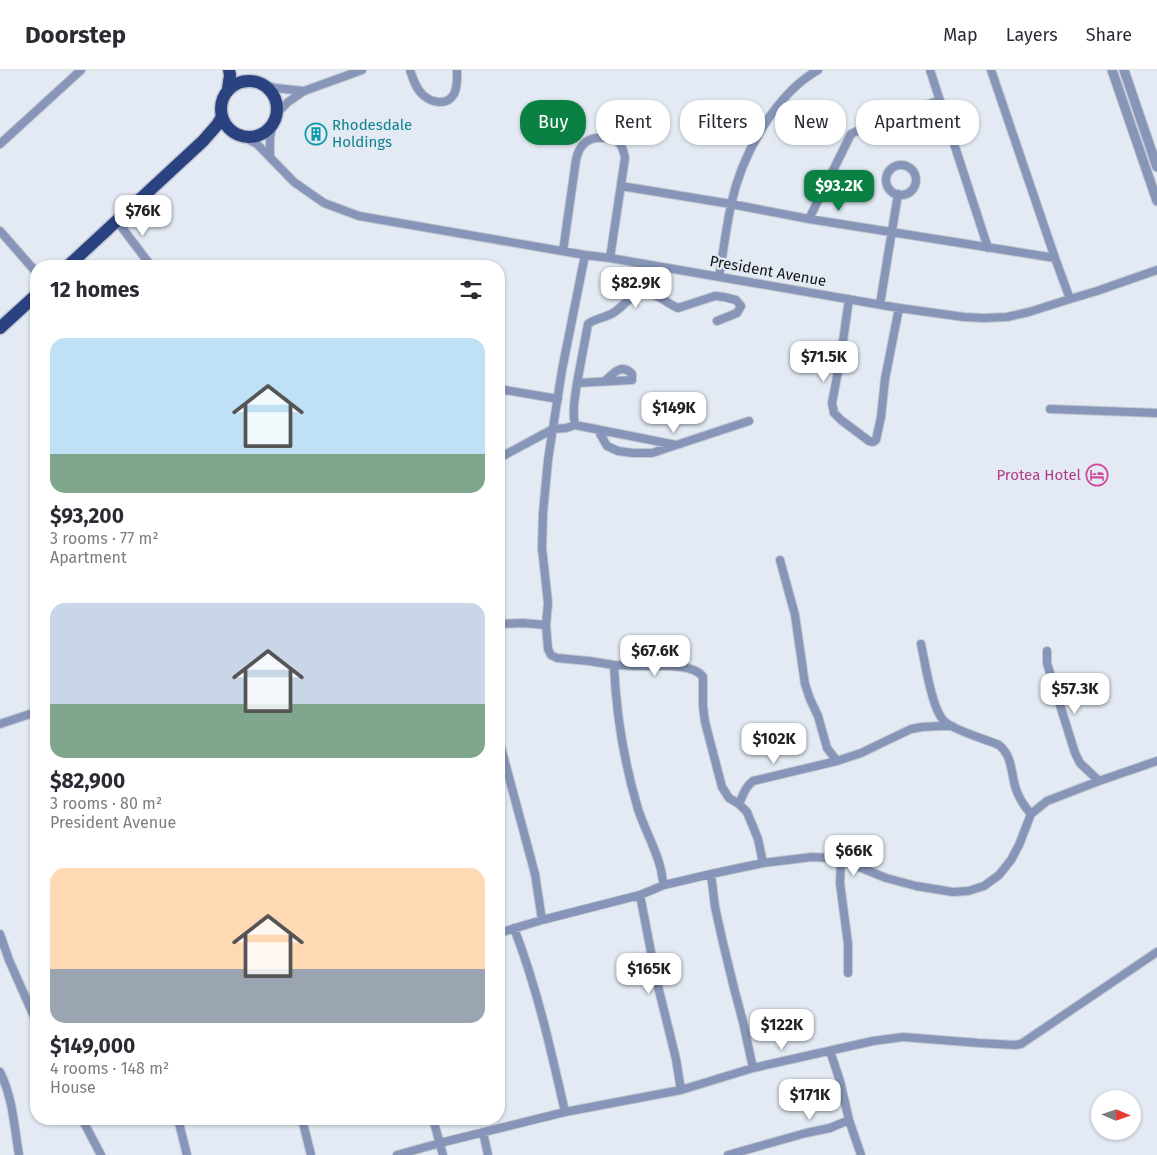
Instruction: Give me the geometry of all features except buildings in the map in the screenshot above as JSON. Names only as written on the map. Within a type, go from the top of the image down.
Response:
[{"type":"highway","points":[[228,89],[229,70]]},
{"type":"highway","points":[[203,141],[223,135],[252,137],[267,130],[274,118],[276,105],[269,89],[243,74],[241,70]]},
{"type":"highway","points":[[241,136],[225,124],[220,110],[221,102],[228,89],[234,84],[250,80],[260,83]]},
{"type":"highway","points":[[75,260],[203,141],[222,117]]},
{"type":"highway","points":[[1,324],[30,301]]},
{"type":"street","points":[[0,144],[81,70]]},
{"type":"street","points":[[270,157],[270,138],[274,118],[288,102],[304,91],[362,70]]},
{"type":"street","points":[[410,70],[413,80],[422,94],[438,103],[447,101],[454,95],[458,82],[457,70]]},
{"type":"street","points":[[720,277],[731,204],[749,153],[761,129],[782,102],[798,84],[818,70]]},
{"type":"street","points":[[930,70],[940,100]]},
{"type":"street","points":[[991,70],[1070,299]]},
{"type":"street","points":[[1112,70],[1157,201]]},
{"type":"street","points":[[1116,81],[1125,73],[1157,168],[1148,174]]},
{"type":"street","points":[[260,83],[286,90],[304,91]]},
{"type":"street","points":[[1127,113],[1137,109]]},
{"type":"street","points":[[810,219],[851,134],[856,132]]},
{"type":"street","name":"President Avenue","points":[[241,136],[258,144],[294,182],[324,203],[359,216],[402,225],[610,258],[900,308],[964,317],[1007,317],[1097,291],[1157,270]]},
{"type":"street","points":[[563,251],[577,156],[584,143],[597,137],[615,140],[620,144],[625,158],[610,258]]},
{"type":"street","points":[[1137,143],[1148,139]]},
{"type":"street","points":[[955,145],[988,248]]},
{"type":"street","points":[[621,186],[810,219],[1055,258]]},
{"type":"street","points":[[880,304],[898,194]]},
{"type":"street","points":[[117,221],[146,260]]},
{"type":"street","points":[[0,231],[30,265]]},
{"type":"street","points":[[585,255],[562,370],[548,460],[543,512],[542,548],[548,603],[546,625],[548,649],[551,655],[557,658],[614,665],[677,667],[702,674],[705,722],[722,787],[729,798],[747,812],[754,826],[763,863]]},
{"type":"street","points":[[576,425],[573,405],[588,324],[593,320],[614,313],[631,299],[647,293],[658,296],[668,304],[678,308],[715,296],[736,300],[741,306],[737,313],[716,321]]},
{"type":"street","points":[[849,299],[842,355],[832,403],[834,413],[841,420],[873,442],[876,440],[881,417],[885,380],[900,308]]},
{"type":"street","points":[[577,383],[605,381]]},
{"type":"street","points":[[505,390],[558,399]]},
{"type":"street","points":[[1050,409],[1157,413]]},
{"type":"street","points":[[598,430],[608,446],[618,451],[652,453],[750,421]]},
{"type":"street","points":[[505,455],[553,429],[576,425],[676,445]]},
{"type":"street","points":[[780,560],[795,615],[805,684],[818,716],[827,748],[837,761]]},
{"type":"street","points":[[505,624],[546,625]]},
{"type":"street","points":[[921,644],[931,688],[938,711],[944,721],[999,745],[1005,750],[1015,788],[1022,804],[1031,814]]},
{"type":"street","points":[[1047,651],[1047,663],[1080,763],[1099,781]]},
{"type":"street","points":[[614,665],[620,728],[628,770],[638,809],[660,866],[664,885]]},
{"type":"street","points":[[0,724],[30,714]]},
{"type":"street","points":[[739,804],[748,785],[753,781],[837,761],[861,753],[910,729],[952,726]]},
{"type":"street","points":[[505,931],[640,895],[664,885],[763,863],[812,857],[841,861],[886,878],[916,886],[953,892],[968,891],[984,886],[998,875],[1011,860],[1031,814],[1047,801],[1157,761]]},
{"type":"street","points":[[505,762],[535,874],[542,920]]},
{"type":"street","points":[[841,861],[840,883],[848,944],[848,973]]},
{"type":"street","points":[[711,874],[715,907],[734,992],[744,1022],[753,1068]]},
{"type":"street","points":[[640,895],[681,1090]]},
{"type":"street","points":[[514,928],[535,990],[565,1112]]},
{"type":"street","points":[[0,934],[30,1007]]},
{"type":"street","points":[[397,1155],[565,1112],[681,1090],[753,1068],[830,1052],[856,1044],[903,1036],[988,1044],[1021,1044],[1157,952]]},
{"type":"street","points":[[830,1052],[840,1080],[849,1120],[861,1155]]},
{"type":"street","points":[[0,1072],[11,1104],[19,1155]]},
{"type":"street","points":[[728,1155],[830,1128],[849,1120]]},
{"type":"street","points":[[85,1125],[101,1155]]},
{"type":"street","points":[[180,1125],[187,1155]]},
{"type":"street","points":[[304,1125],[311,1155]]},
{"type":"street","points":[[435,1125],[442,1155]]},
{"type":"street","points":[[483,1132],[488,1155]]},
{"type":"place","name":"Rhodesdale Holdings","points":[[316,134]]},
{"type":"place","name":"Protea Hotel","points":[[1097,475]]}]
